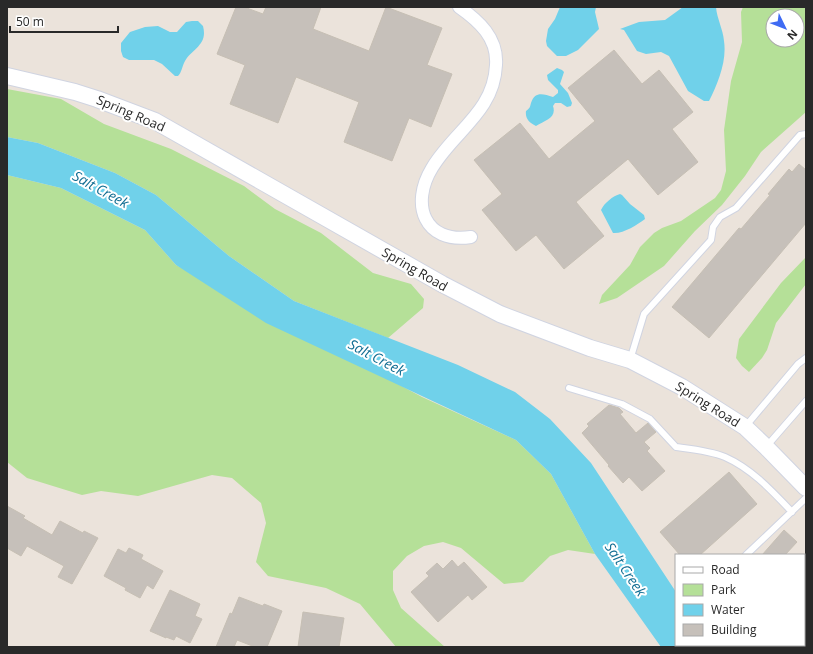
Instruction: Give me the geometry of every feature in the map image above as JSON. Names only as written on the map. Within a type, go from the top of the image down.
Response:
[{"type":"street","points":[[459,7],[479,24],[489,36],[495,47],[496,74],[492,88],[485,103],[443,152],[431,169],[421,198],[422,211],[427,221],[435,230],[446,236],[459,239],[471,237]]},
{"type":"street","name":"Spring Road","points":[[7,76],[75,92],[137,113],[154,121],[481,305],[541,330],[590,348],[630,360],[682,387],[745,427],[806,488]]},
{"type":"lane","points":[[630,360],[644,314],[711,240],[713,227],[720,217],[736,208],[800,135],[806,134]]},
{"type":"lane","points":[[745,427],[798,364],[806,358]]},
{"type":"lane","points":[[569,388],[622,404],[650,419],[676,448],[693,449],[724,456],[745,468],[764,483],[792,512]]},
{"type":"lane","points":[[766,447],[806,400]]},
{"type":"lane","points":[[747,554],[806,498]]},
{"type":"green space","points":[[743,7],[806,7],[806,112],[761,152],[745,176],[722,205],[695,231],[664,266],[617,298],[599,304],[602,295],[630,265],[640,247],[654,233],[662,228],[681,221],[715,198],[721,190],[726,171],[724,130],[731,81],[742,42],[741,12]]},
{"type":"green space","points":[[7,89],[61,99],[104,124],[171,149],[244,186],[275,209],[321,233],[373,273],[411,284],[424,299],[423,308],[388,338],[294,301],[229,256],[156,195],[115,173],[38,143],[7,137]]},
{"type":"green space","points":[[7,175],[61,188],[145,230],[176,265],[422,397],[516,440],[551,474],[595,554],[568,550],[550,556],[523,582],[504,584],[461,548],[443,542],[424,546],[407,556],[393,571],[393,590],[401,608],[445,647],[396,647],[360,604],[326,588],[268,576],[256,562],[266,523],[261,503],[232,478],[212,475],[138,496],[101,491],[82,495],[27,478],[7,462]]},
{"type":"green space","points":[[806,257],[806,284],[776,323],[767,350],[749,372],[736,358],[739,339],[781,283]]},
{"type":"water","points":[[560,7],[596,7],[595,12],[599,29],[578,50],[566,56],[557,56],[547,46],[546,41],[548,29],[555,19]]},
{"type":"water","points":[[683,7],[716,7],[725,49],[723,64],[716,87],[709,101],[704,101],[688,91],[669,56],[661,52],[646,54],[637,51],[624,30],[620,29],[639,22],[665,20]]},
{"type":"water","points":[[198,21],[203,26],[204,32],[202,42],[185,61],[178,76],[175,76],[162,64],[154,60],[129,60],[123,57],[121,43],[130,32],[145,27],[158,26],[170,32],[177,32],[186,22]]},
{"type":"water","points":[[557,68],[564,72],[560,84],[568,93],[572,103],[571,106],[567,107],[561,103],[555,103],[553,106],[554,110],[552,116],[536,126],[528,120],[526,111],[537,95],[543,94],[553,97],[558,93],[558,90],[548,80],[547,75]]},
{"type":"water","name":"Salt Creek","points":[[7,137],[38,143],[115,173],[156,195],[229,256],[294,301],[458,365],[515,392],[550,419],[591,463],[675,590],[675,646],[712,647],[661,647],[595,554],[551,474],[516,440],[266,323],[176,265],[145,230],[61,188],[7,175]]},
{"type":"water","points":[[620,194],[644,215],[645,219],[625,231],[613,233],[601,210],[609,200]]},
{"type":"building","points":[[236,7],[244,7],[263,14],[266,7],[321,7],[313,29],[369,51],[386,7],[442,28],[427,65],[452,74],[431,127],[409,118],[392,161],[344,142],[359,102],[296,77],[278,123],[230,104],[245,65],[217,54]]},
{"type":"building","points":[[614,50],[642,84],[659,70],[693,112],[672,129],[698,162],[658,195],[628,159],[576,202],[604,236],[564,269],[536,235],[516,251],[482,210],[502,194],[474,160],[520,123],[549,159],[595,121],[568,88]]},
{"type":"building","points":[[799,164],[806,170],[806,223],[709,338],[672,307],[739,228],[741,229],[770,195],[768,194],[789,169],[792,172]]},
{"type":"building","points":[[609,405],[619,408],[623,412],[620,414],[636,433],[648,423],[656,432],[644,442],[650,448],[647,451],[665,471],[642,491],[629,477],[623,483],[582,433],[589,426],[587,424]]},
{"type":"building","points":[[729,472],[757,504],[701,554],[679,554],[660,532]]},
{"type":"building","points":[[7,506],[25,516],[23,518],[52,535],[60,521],[83,533],[84,531],[98,538],[72,584],[58,577],[64,566],[27,546],[21,556],[7,548]]},
{"type":"building","points":[[784,530],[797,542],[786,554],[763,554]]},
{"type":"building","points":[[129,548],[143,555],[141,559],[163,571],[153,589],[147,585],[140,598],[125,590],[126,588],[104,576],[118,549],[126,553]]},
{"type":"building","points":[[452,560],[458,567],[464,562],[487,587],[472,600],[468,595],[438,622],[411,592],[429,576],[426,573],[437,563],[443,569]]},
{"type":"building","points":[[170,590],[200,604],[195,616],[202,619],[190,643],[176,636],[174,640],[150,631]]},
{"type":"building","points":[[239,597],[282,611],[267,647],[255,647],[237,640],[234,647],[216,647],[230,613],[232,614]]},
{"type":"building","points":[[303,612],[344,618],[339,647],[298,647]]}]
